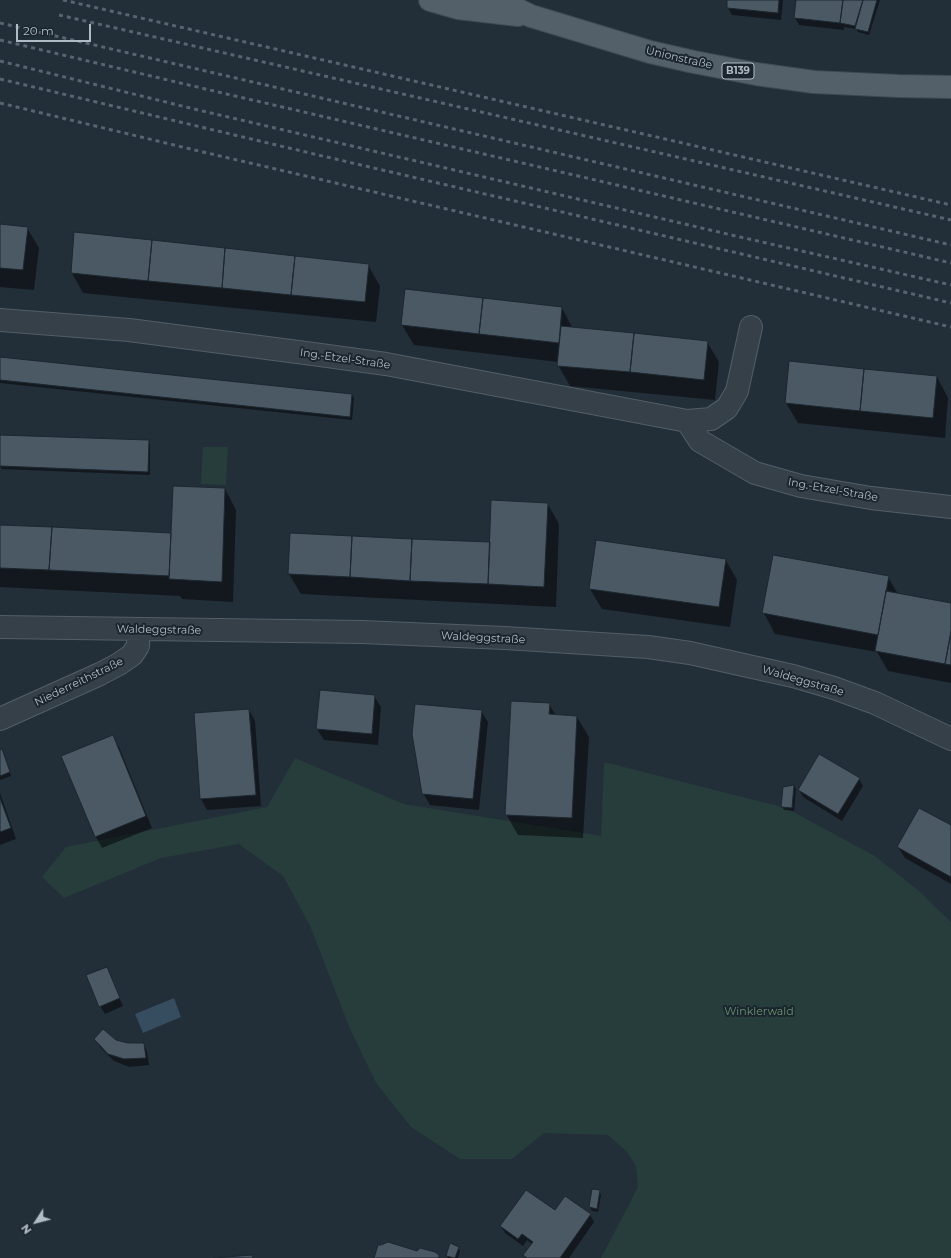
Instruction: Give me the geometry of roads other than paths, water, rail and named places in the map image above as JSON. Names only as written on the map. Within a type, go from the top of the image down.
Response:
[{"type":"main road","name":"Unionstraße","points":[[430,0],[458,8],[531,16]]},
{"type":"main road","name":"Unionstraße","points":[[498,0],[531,16],[650,52],[756,74],[814,82],[951,87]]},
{"type":"street","name":"Ing.-Etzel-Straße","points":[[0,320],[129,330],[320,355],[394,366],[687,421],[711,419],[726,408],[737,391],[751,327]]},
{"type":"street","name":"Ing.-Etzel-Straße","points":[[687,421],[700,442],[755,473],[801,486],[871,498],[951,507]]},
{"type":"street","name":"Waldeggstraße","points":[[0,627],[362,632],[648,647],[690,653],[793,676],[834,688],[874,703],[951,739]]},
{"type":"street","name":"Niederreithstraße","points":[[0,719],[119,664],[132,655],[138,646],[138,630]]},
{"type":"water","points":[[174,998],[181,1017],[143,1033],[135,1014]]},
{"type":"railway","points":[[63,0],[951,205]]},
{"type":"railway","points":[[59,15],[951,220]]},
{"type":"railway","points":[[0,23],[951,245]]},
{"type":"railway","points":[[0,40],[951,263]]},
{"type":"railway","points":[[0,61],[194,109],[951,285]]},
{"type":"railway","points":[[0,79],[951,303]]},
{"type":"railway","points":[[0,103],[951,327]]},
{"type":"park label","name":"Winklerwald","points":[[759,1012]]}]
